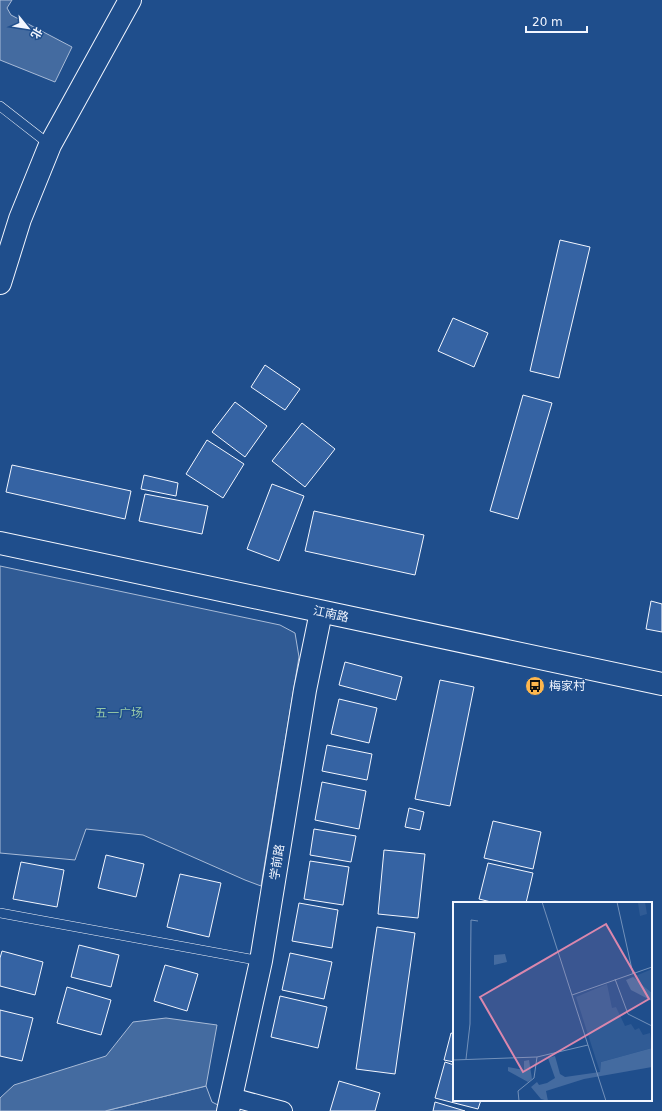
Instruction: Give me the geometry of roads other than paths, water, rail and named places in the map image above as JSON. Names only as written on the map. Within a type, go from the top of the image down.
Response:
[{"type":"street","points":[[0,283],[20,219],[50,145],[130,0]]},
{"type":"street","name":"江南路","points":[[0,543],[662,684]]},
{"type":"street","name":"学前路","points":[[229,1104],[261,961],[305,690],[321,612]]},
{"type":"street","points":[[229,1104],[283,1111]]},
{"type":"lane","points":[[0,106],[50,145]]},
{"type":"lane","points":[[0,912],[261,961]]},
{"type":"place","name":"梅家村","points":[[535,686]]},
{"type":"park label","name":"五一广场","points":[[119,713]]}]
